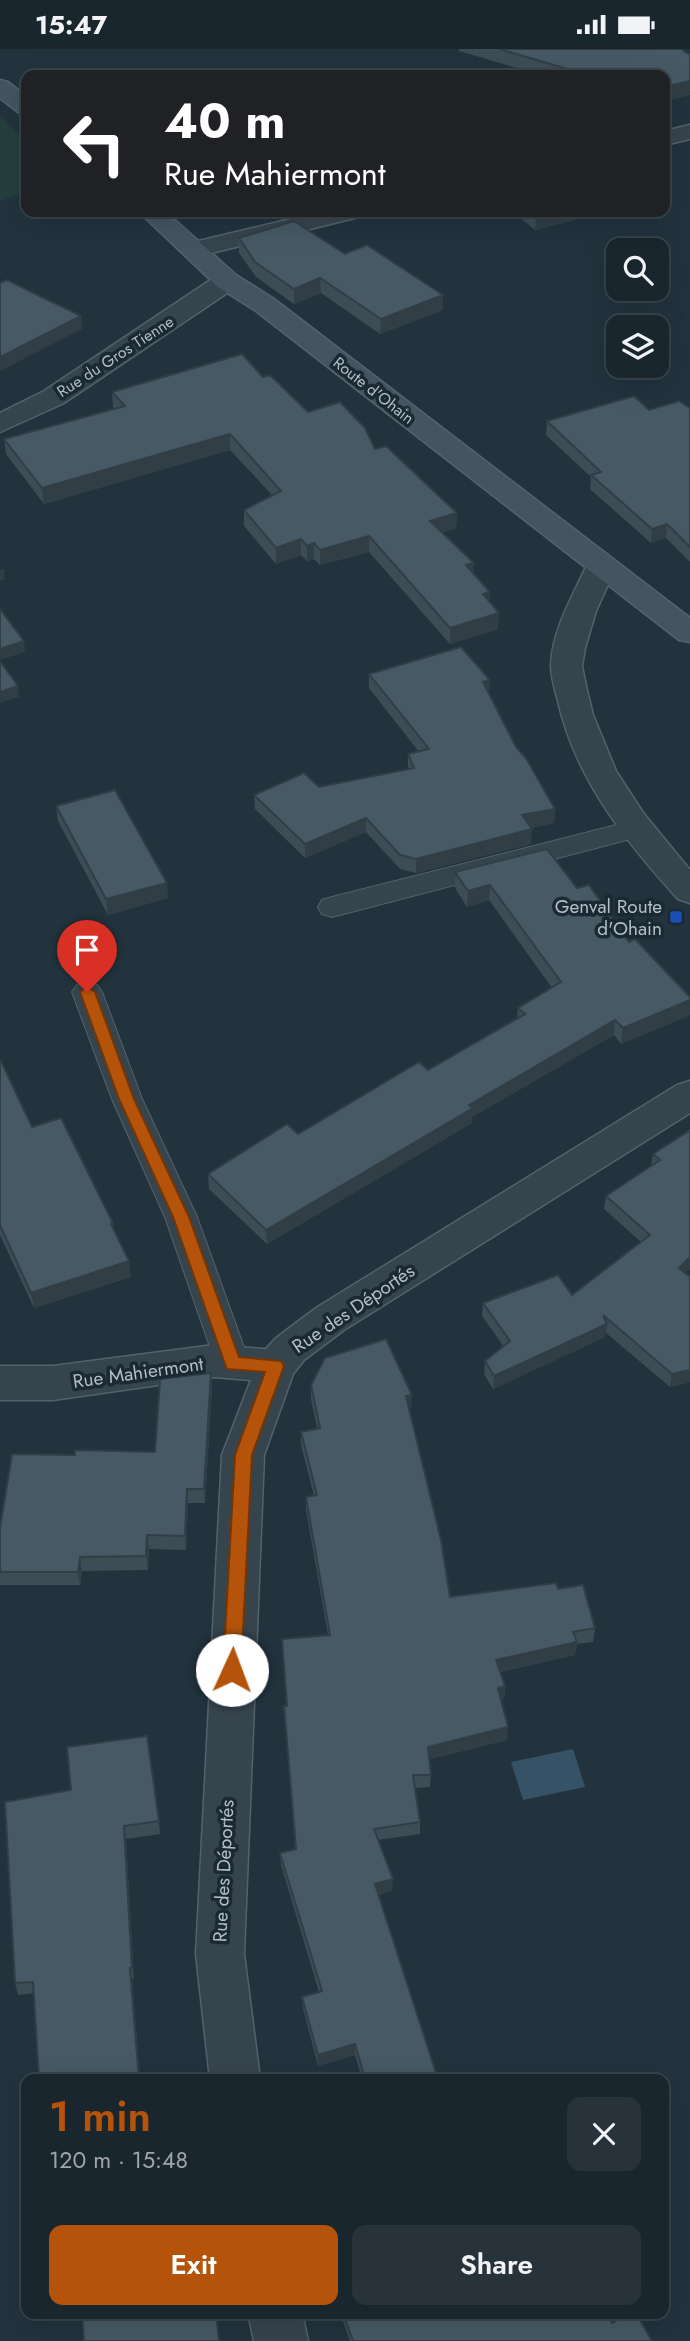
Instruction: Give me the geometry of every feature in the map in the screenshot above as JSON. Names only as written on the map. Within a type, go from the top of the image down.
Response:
[{"type":"main road","points":[[0,87],[21,103]]},
{"type":"main road","name":"Route d'Ohain","points":[[157,217],[227,281],[265,305],[690,632]]},
{"type":"street","points":[[670,137],[690,132]]},
{"type":"street","points":[[195,249],[328,217]]},
{"type":"street","name":"Rue du Gros Tienne","points":[[0,424],[54,397],[227,281]]},
{"type":"street","points":[[602,565],[584,604],[566,662],[575,715],[595,760],[626,816],[690,891]]},
{"type":"street","name":"Rue des Déportés","points":[[234,2074],[220,1954],[237,1537],[243,1455],[275,1366],[290,1349],[330,1319],[690,1095]]},
{"type":"street","name":"Rue Mahiermont","points":[[0,1383],[53,1383],[214,1361],[275,1366]]},
{"type":"street","points":[[276,2319],[281,2341]]},
{"type":"lane","points":[[332,907],[636,829]]},
{"type":"lane","points":[[87,992],[127,1099],[181,1217],[233,1364]]},
{"type":"green space","points":[[0,117],[21,136],[21,194],[0,201]]},
{"type":"water","points":[[573,1749],[585,1787],[523,1800],[511,1762]]},
{"type":"building","points":[[499,49],[681,49],[690,55],[690,81],[670,86],[670,70],[571,70]]},
{"type":"building","points":[[294,221],[345,254],[367,245],[443,295],[381,319],[320,278],[294,289],[255,262],[239,238]]},
{"type":"building","points":[[7,280],[81,316],[0,357],[0,283]]},
{"type":"building","points":[[242,354],[263,377],[270,375],[308,412],[340,402],[365,428],[375,449],[386,446],[457,513],[430,521],[474,563],[466,565],[490,592],[483,594],[499,613],[450,628],[369,536],[320,550],[314,543],[307,546],[301,539],[276,548],[244,510],[281,491],[230,434],[42,488],[4,439],[125,406],[112,392]]},
{"type":"building","points":[[634,396],[649,410],[679,401],[690,408],[690,547],[667,524],[652,529],[591,475],[601,472],[547,421]]},
{"type":"building","points":[[0,609],[24,641],[0,649]]},
{"type":"building","points":[[461,647],[490,680],[483,682],[516,747],[526,758],[555,809],[522,815],[532,829],[416,859],[400,855],[366,818],[305,844],[254,795],[304,773],[319,787],[414,768],[408,754],[429,749],[369,674]]},
{"type":"building","points":[[0,661],[18,686],[0,692]]},
{"type":"building","points":[[115,790],[167,883],[106,899],[56,806]]},
{"type":"building","points":[[547,849],[577,888],[589,885],[629,942],[635,939],[690,1000],[623,1028],[615,1020],[469,1105],[473,1108],[266,1230],[208,1174],[287,1124],[298,1134],[419,1062],[428,1070],[525,1014],[518,1008],[561,982],[490,885],[468,891],[455,872]]},
{"type":"building","points":[[0,1059],[32,1127],[61,1118],[129,1261],[31,1293],[0,1225]]},
{"type":"building","points":[[690,1130],[690,1257],[679,1268],[690,1277],[690,1370],[672,1374],[603,1315],[607,1324],[494,1376],[485,1361],[510,1341],[483,1303],[558,1275],[572,1295],[650,1235],[606,1196],[660,1160],[653,1154]]},
{"type":"building","points":[[386,1339],[412,1395],[406,1396],[441,1540],[450,1597],[556,1583],[558,1589],[583,1585],[595,1628],[573,1632],[577,1642],[496,1660],[505,1686],[498,1688],[508,1727],[428,1747],[431,1775],[413,1775],[420,1822],[374,1829],[393,1879],[375,1884],[436,2074],[364,2074],[355,2044],[318,2055],[302,1997],[322,1991],[280,1853],[296,1849],[284,1706],[287,1706],[282,1639],[330,1635],[306,1497],[317,1495],[301,1432],[320,1428],[311,1385],[325,1358]]},
{"type":"building","points":[[211,1373],[204,1489],[187,1489],[185,1536],[147,1535],[146,1556],[80,1557],[78,1572],[0,1572],[0,1528],[12,1454],[75,1455],[75,1450],[155,1452],[160,1379]]},
{"type":"building","points":[[147,1736],[159,1821],[124,1826],[130,1968],[139,2074],[39,2074],[33,1982],[15,1983],[5,1802],[71,1790],[67,1747]]},
{"type":"building","points":[[82,2319],[217,2319],[219,2341],[84,2341]]},
{"type":"building","points":[[345,2319],[610,2319],[612,2323],[620,2319],[639,2319],[652,2341],[353,2341]]},
{"type":"place","name":"Genval Route d'Ohain","points":[[676,917]]},
{"type":"route","points":[[87,992],[127,1099],[181,1217],[233,1364],[275,1366],[243,1455],[232,1670]]}]
